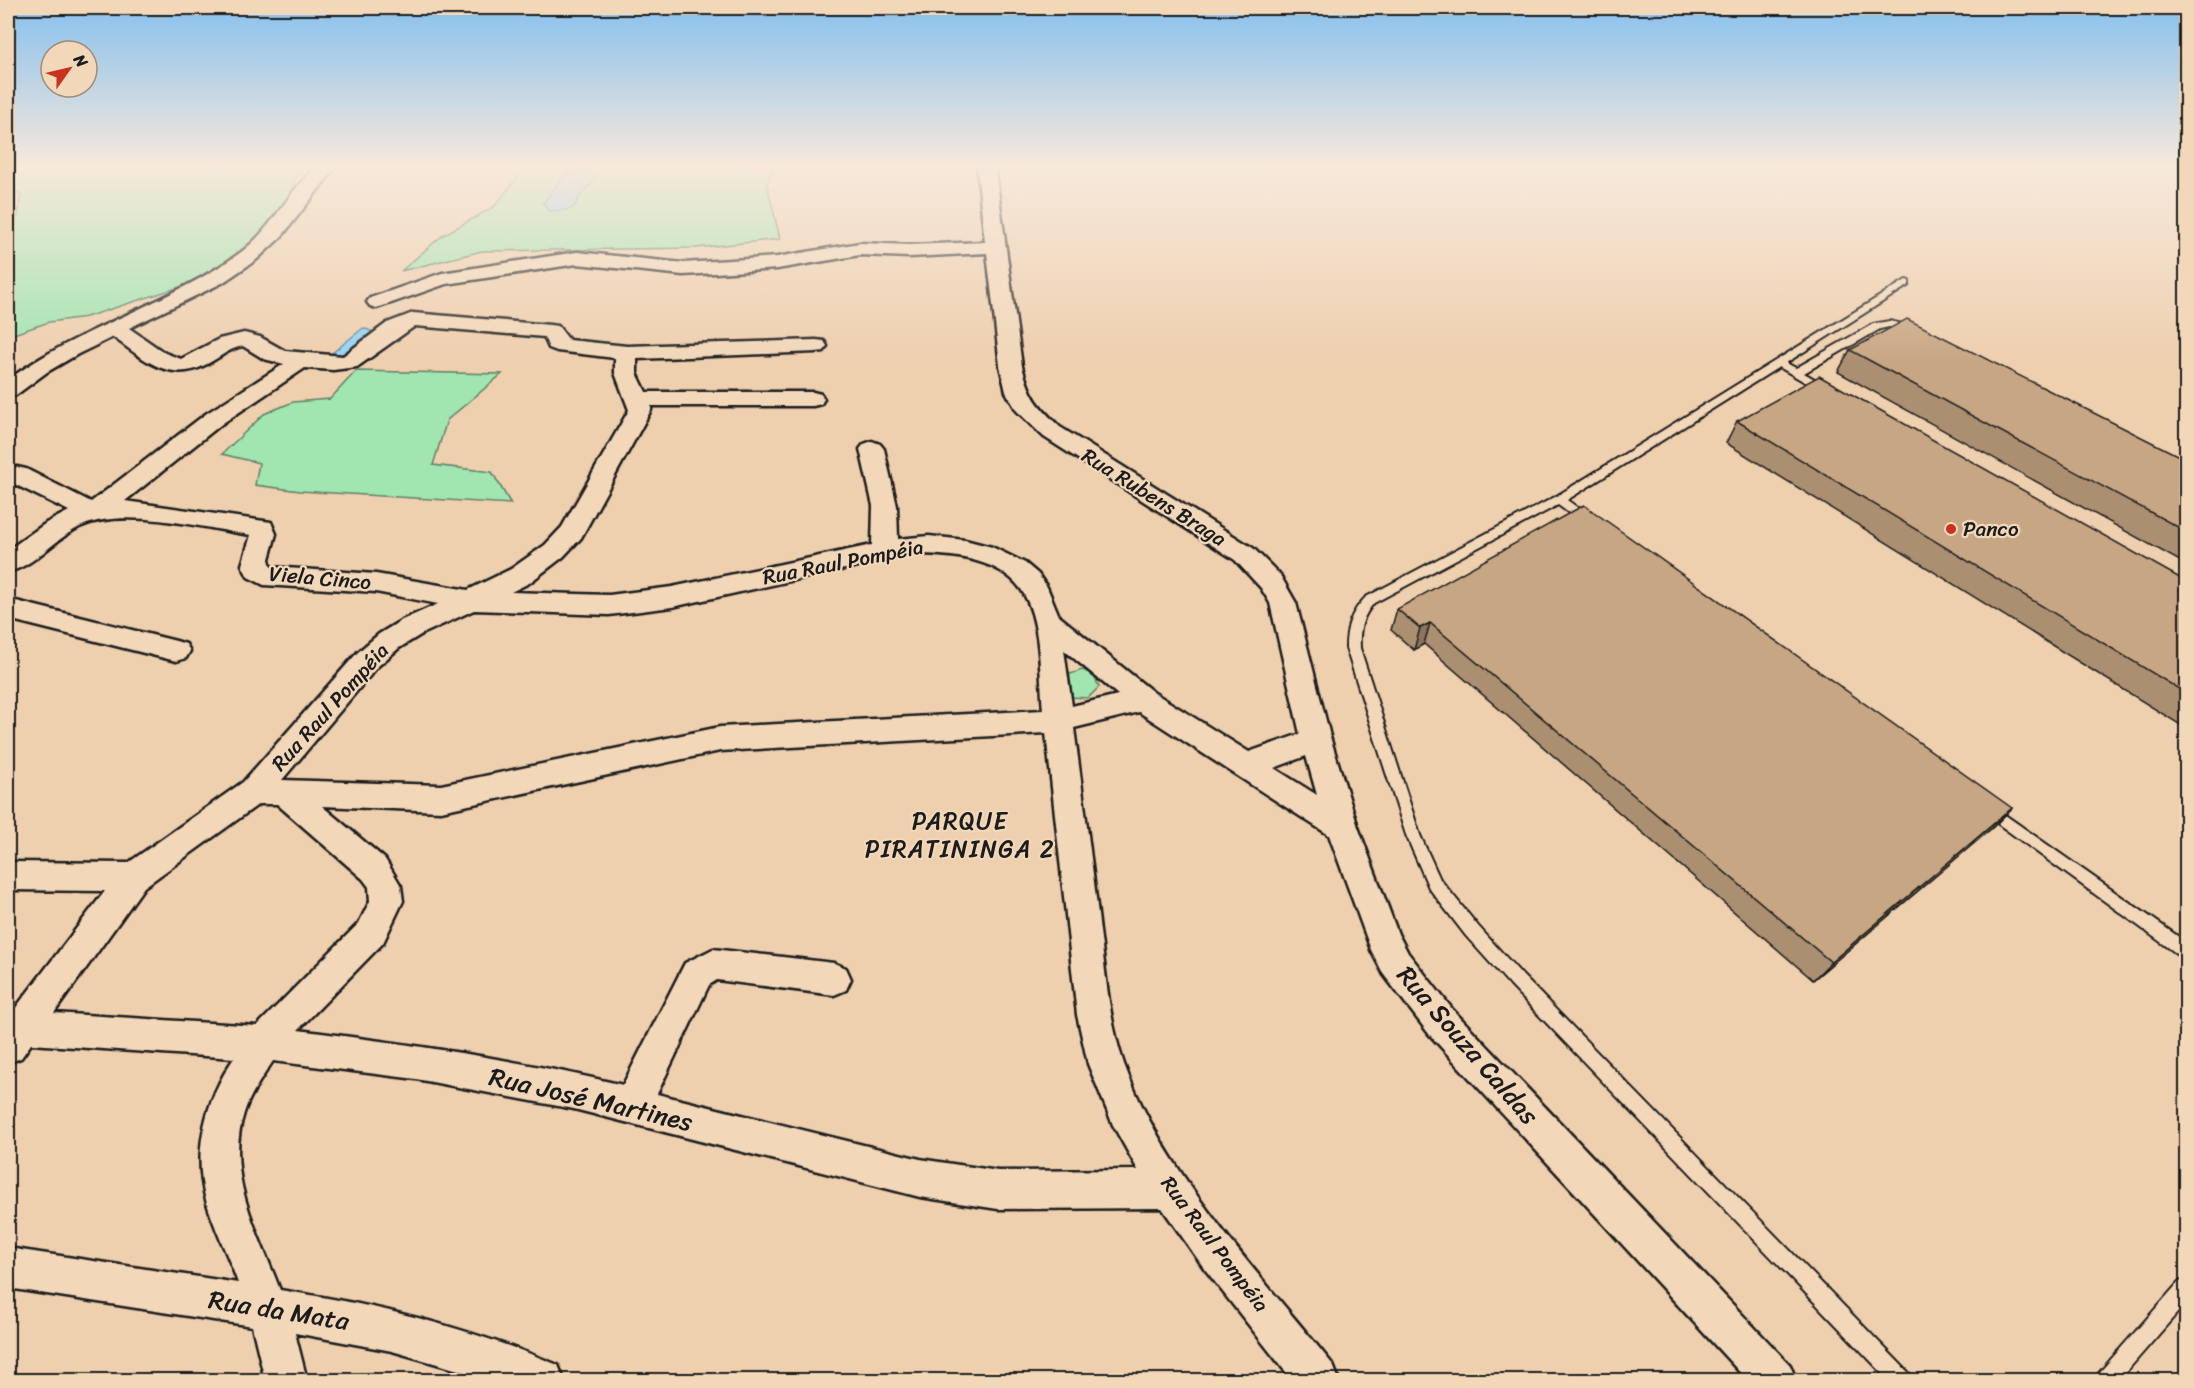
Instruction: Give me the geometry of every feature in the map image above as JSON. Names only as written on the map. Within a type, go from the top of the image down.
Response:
[{"type":"street","points":[[8,390],[39,367],[215,279],[249,256],[274,233]]},
{"type":"street","name":"Rua Rubens Braga","points":[[993,233],[1011,366],[1017,392],[1025,406],[1052,432],[1244,554],[1260,568],[1283,603],[1316,740],[1342,827]]},
{"type":"street","points":[[377,302],[442,279],[578,258],[683,269],[777,263],[860,249],[909,251],[995,247]]},
{"type":"street","points":[[114,328],[173,366],[185,364],[232,341],[242,339],[258,343],[271,354],[300,361],[348,362],[400,322],[413,319],[550,331],[556,336],[557,343],[565,346],[627,353],[816,346]]},
{"type":"street","points":[[467,600],[520,576],[554,551],[572,532],[640,410],[640,399],[625,377],[627,353]]},
{"type":"street","points":[[8,563],[55,529],[93,513],[215,418],[290,370],[300,361]]},
{"type":"street","points":[[640,399],[813,399]]},
{"type":"street","points":[[872,449],[885,506],[885,550]]},
{"type":"street","points":[[17,476],[93,513]]},
{"type":"street","name":"Viela Cinco","points":[[93,513],[128,508],[262,528],[264,537],[255,562],[258,572],[264,576],[376,583],[467,600]]},
{"type":"street","name":"Rua Raul Pompéia","points":[[13,1033],[133,877],[269,792],[368,659],[412,627],[467,600],[609,605],[672,597],[885,550],[938,543],[990,556],[1025,578],[1038,593],[1047,621],[1057,721],[1098,1044],[1116,1089],[1170,1189],[1318,1380]]},
{"type":"street","points":[[8,609],[176,651]]},
{"type":"street","points":[[1047,621],[1143,700],[1342,827]]},
{"type":"street","points":[[269,792],[441,798],[720,739],[1057,721],[1143,700]]},
{"type":"street","points":[[1246,766],[1316,740]]},
{"type":"street","points":[[269,792],[374,869],[384,880],[388,895],[384,914],[371,933],[250,1060],[222,1118],[218,1150],[222,1191],[268,1308],[279,1342],[286,1380]]},
{"type":"street","name":"Rua Souza Caldas","points":[[1342,827],[1383,939],[1396,964],[1441,1023],[1775,1380]]},
{"type":"street","points":[[8,876],[133,877]]},
{"type":"street","points":[[632,1106],[697,974],[712,964],[834,979]]},
{"type":"street","name":"Rua José Martines","points":[[13,1033],[264,1043],[416,1062],[574,1091],[920,1178],[998,1190],[1170,1189]]},
{"type":"street","name":"Rua da Mata","points":[[8,1268],[392,1329],[435,1340],[543,1380]]},
{"type":"lane","points":[[1902,1380],[1479,939],[1434,883],[1413,835],[1353,648],[1352,626],[1358,612],[1370,600],[1559,500],[1781,364],[1906,284]]},
{"type":"lane","points":[[1796,373],[1877,326],[1902,325],[1928,336]]},
{"type":"lane","points":[[1781,364],[1837,397]]},
{"type":"lane","points":[[1559,500],[1597,528]]},
{"type":"lane","points":[[1974,799],[2187,951]]},
{"type":"lane","points":[[2106,1380],[2187,1289]]},
{"type":"green space","points":[[8,233],[266,233],[211,277],[86,317],[49,322],[8,336]]},
{"type":"green space","points":[[447,233],[779,233],[780,239],[696,248],[482,251],[401,271]]},
{"type":"green space","points":[[356,371],[502,374],[447,420],[433,465],[492,472],[511,504],[300,491],[255,485],[259,463],[222,454],[264,414],[293,402],[330,399]]},
{"type":"green space","points":[[1082,670],[1093,674],[1099,687],[1088,698],[1070,697],[1065,676]]},
{"type":"water","points":[[363,328],[376,333],[346,357],[331,354]]},
{"type":"building","points":[[1907,319],[2187,460],[2187,532],[1850,350]]},
{"type":"building","name":"Panco","points":[[1819,376],[2187,582],[2187,694],[1737,421]]},
{"type":"building","points":[[1584,505],[2012,808],[1831,962],[1430,623],[1420,628],[1397,609]]},
{"type":"place","name":"Panco","points":[[1951,529]]},
{"type":"district","name":"PARQUE PIRATININGA 2","points":[[960,835]]}]
